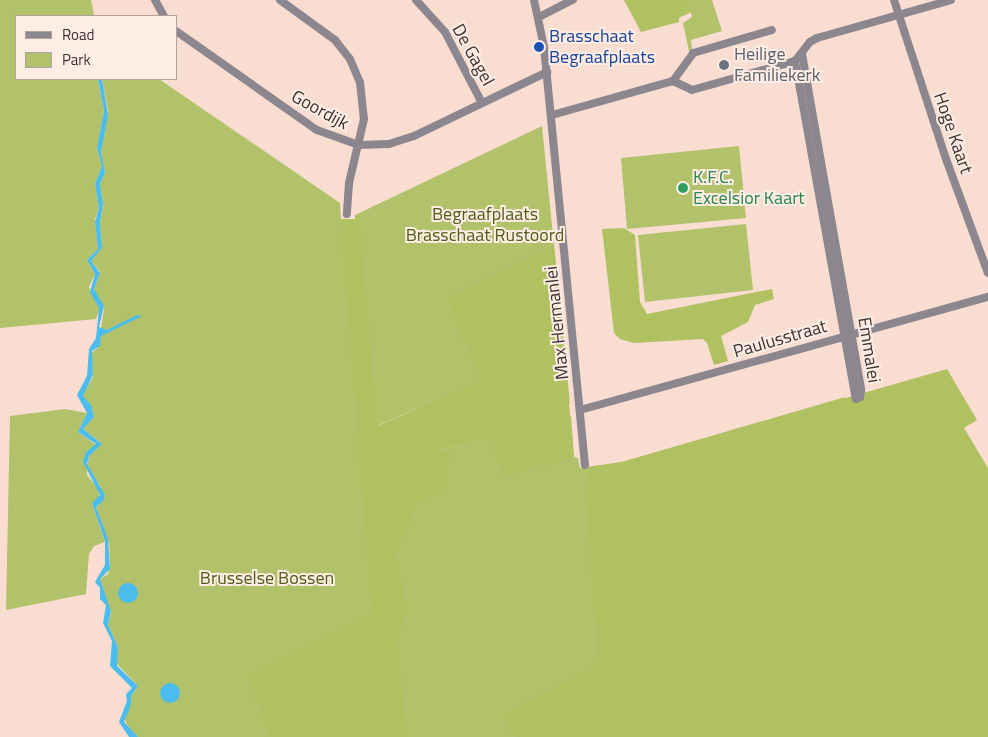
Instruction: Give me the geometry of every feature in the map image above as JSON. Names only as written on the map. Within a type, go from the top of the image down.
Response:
[{"type":"street","points":[[155,0],[163,15]]},
{"type":"street","points":[[280,0],[326,31],[350,60],[360,82],[365,106],[359,145],[349,183],[347,214]]},
{"type":"street","name":"De Gagel","points":[[416,0],[445,32],[482,103]]},
{"type":"street","name":"Max Hermanlei","points":[[534,0],[539,17],[552,115],[585,465]]},
{"type":"street","points":[[539,17],[573,0]]},
{"type":"street","name":"Hoge Kaart","points":[[894,0],[988,273]]},
{"type":"street","points":[[673,81],[692,90],[796,61],[817,38],[950,0]]},
{"type":"street","points":[[552,115],[673,81],[693,53],[772,30]]},
{"type":"street","name":"Goordijk","points":[[178,32],[317,130],[359,145],[402,140],[547,72]]},
{"type":"street","name":"Emmalei","points":[[796,61],[848,336],[860,390],[860,397],[856,399],[848,336],[802,54]]},
{"type":"street","name":"Paulusstraat","points":[[580,410],[988,297]]},
{"type":"green space","points":[[0,0],[91,0],[94,15],[15,15],[15,80],[98,80],[104,111],[97,148],[102,166],[95,184],[99,208],[95,219],[98,249],[87,260],[95,274],[89,287],[100,308],[96,319],[0,328]]},
{"type":"green space","points":[[624,0],[687,0],[691,12],[679,18],[679,22],[641,32]]},
{"type":"green space","points":[[687,0],[712,0],[722,31],[691,40],[692,49],[689,51],[683,23],[692,17]]},
{"type":"green space","name":"Brusselse Bossen","points":[[102,80],[160,80],[340,203],[341,219],[355,219],[355,215],[542,126],[570,404],[446,299],[483,380],[376,426],[437,451],[571,416],[574,457],[578,458],[580,468],[622,462],[845,397],[696,737],[138,737],[130,732],[125,720],[131,696],[138,686],[116,663],[118,647],[108,625],[111,613],[100,579],[108,574],[110,565],[109,544],[96,507],[101,503],[101,487],[87,467],[89,456],[101,443],[83,429],[94,417],[83,395],[93,377],[91,353],[98,348],[104,309],[94,289],[100,272],[91,261],[102,248],[100,223],[103,204],[100,184],[105,173],[101,152],[108,111]]},
{"type":"green space","name":"K.F.C. Excelsior Kaart","points":[[739,146],[746,218],[627,229],[621,158]]},
{"type":"green space","points":[[355,215],[359,217],[377,426],[482,380],[446,299],[554,246],[574,457],[502,476],[492,437],[437,451],[438,454],[455,450],[446,469],[446,487],[440,493],[417,502],[396,553],[407,610],[397,639],[407,737],[270,737],[248,676],[372,614],[341,219],[355,219]]},
{"type":"green space","points":[[746,224],[753,290],[645,302],[638,235]]},
{"type":"green space","points":[[624,228],[635,235],[640,302],[647,314],[772,289],[774,299],[755,305],[748,322],[721,336],[728,361],[714,365],[707,343],[703,339],[634,343],[620,339],[614,333],[602,229]]},
{"type":"green space","points":[[947,369],[977,420],[964,428],[988,468],[988,737],[516,737],[504,716],[598,664],[586,487],[590,486],[589,467],[622,462]]},
{"type":"green space","points":[[65,409],[87,413],[78,432],[96,445],[86,452],[87,475],[99,490],[99,498],[92,503],[105,542],[94,546],[89,554],[86,594],[6,610],[10,416]]},
{"type":"water","points":[[98,80],[102,80],[108,115],[101,152],[105,173],[100,184],[103,204],[100,223],[102,248],[91,261],[100,273],[94,289],[104,306],[99,327],[107,330],[137,315],[142,316],[101,336],[100,346],[92,351],[93,375],[83,396],[91,405],[94,417],[83,429],[102,444],[89,456],[87,464],[105,495],[103,501],[96,507],[108,539],[110,569],[100,579],[111,611],[108,625],[118,647],[117,666],[138,686],[131,696],[131,705],[124,722],[138,737],[129,737],[119,722],[127,701],[126,694],[132,688],[110,666],[112,641],[103,623],[106,605],[100,599],[100,588],[95,582],[105,565],[105,541],[92,503],[100,495],[83,462],[86,452],[96,444],[78,432],[87,413],[77,395],[87,376],[89,349],[96,338],[99,308],[90,292],[95,274],[87,260],[98,249],[95,222],[99,208],[95,184],[102,166],[97,148],[104,111]]},
{"type":"water","points":[[128,583],[135,586],[138,593],[135,600],[128,603],[121,600],[118,593],[121,586]]},
{"type":"water","points":[[170,683],[177,686],[180,693],[177,700],[170,703],[163,700],[160,693],[163,686]]},
{"type":"place","name":"Brasschaat Begraafplaats","points":[[539,47]]},
{"type":"place","name":"Heilige Familiekerk","points":[[724,65]]},
{"type":"place","name":"K.F.C. Excelsior Kaart","points":[[683,188]]},
{"type":"park label","name":"Begraafplaats Brasschaat Rustoord","points":[[485,225]]}]
